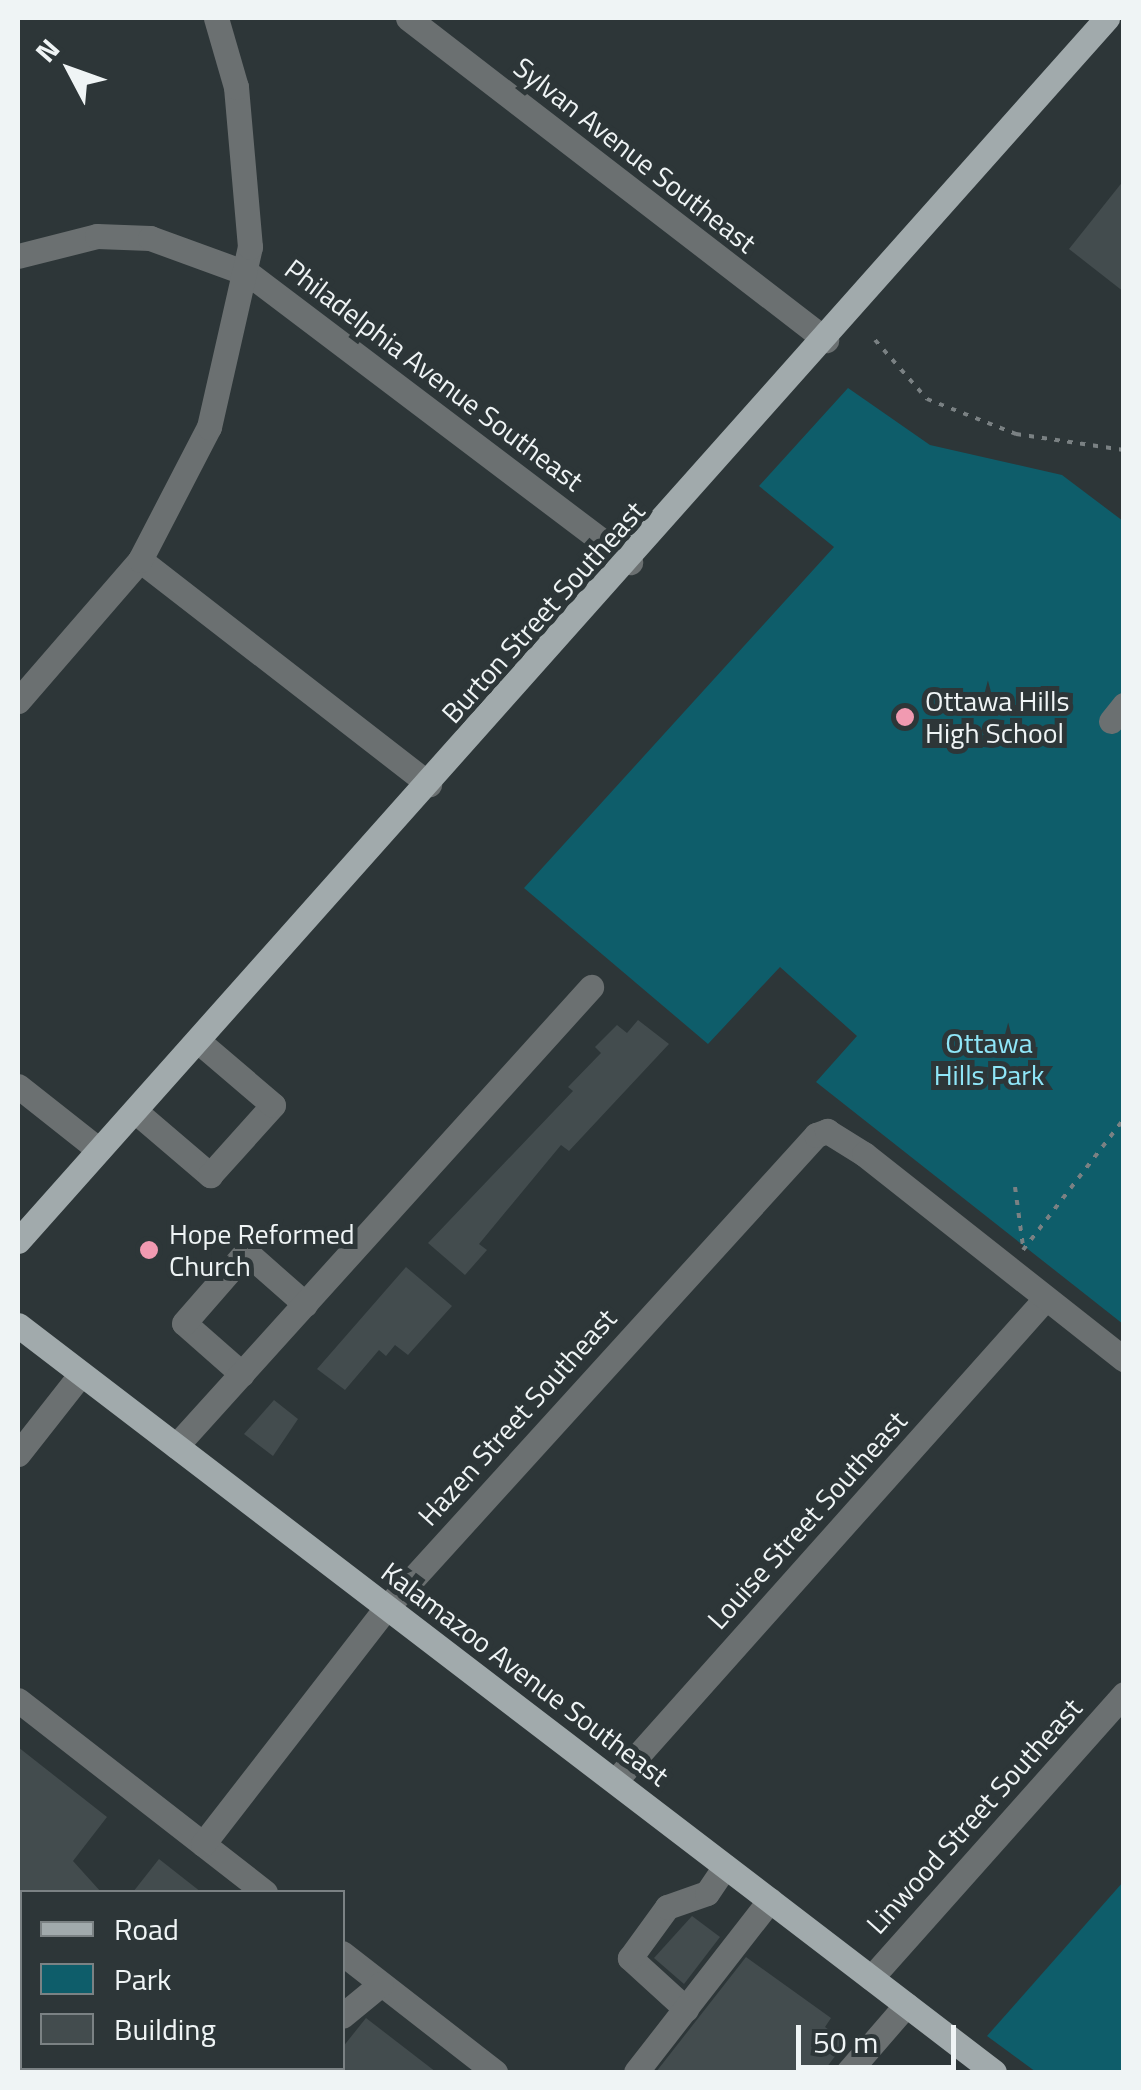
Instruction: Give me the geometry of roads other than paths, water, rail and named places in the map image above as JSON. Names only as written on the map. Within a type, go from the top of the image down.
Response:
[{"type":"main road","name":"Burton Street Southeast","points":[[18,1241],[630,562],[1107,18]]},
{"type":"main road","name":"Kalamazoo Avenue Southeast","points":[[18,1325],[872,1978],[980,2068]]},
{"type":"street","points":[[18,701],[140,560],[209,427],[248,274],[236,86],[216,18]]},
{"type":"street","name":"Sylvan Avenue Southeast","points":[[408,18],[826,340]]},
{"type":"street","name":"Philadelphia Avenue Southeast","points":[[18,256],[97,236],[150,238],[248,274],[630,562]]},
{"type":"street","points":[[140,560],[428,784]]},
{"type":"street","points":[[176,1446],[591,987]]},
{"type":"street","points":[[135,1111],[210,1175],[274,1105],[198,1040]]},
{"type":"street","points":[[19,1091],[100,1150]]},
{"type":"street","name":"Hazen Street Southeast","points":[[203,1844],[387,1607],[816,1135],[828,1131],[864,1154],[1045,1299]]},
{"type":"street","points":[[242,1374],[184,1323],[246,1252],[304,1304]]},
{"type":"street","points":[[1045,1299],[1124,1359]]},
{"type":"street","name":"Louise Street Southeast","points":[[615,1781],[1045,1299]]},
{"type":"street","points":[[18,1454],[82,1374]]},
{"type":"street","name":"Linwood Street Southeast","points":[[872,1978],[1124,1694]]},
{"type":"street","points":[[18,1700],[262,1890]]},
{"type":"street","points":[[686,2009],[630,1958],[658,1916],[707,1892],[725,1866]]},
{"type":"street","points":[[636,2072],[770,1900]]},
{"type":"street","points":[[345,1955],[495,2072]]},
{"type":"street","points":[[345,2014],[381,1984]]},
{"type":"street","points":[[848,2072],[906,2005]]},
{"type":"place","name":"Ottawa Hills High School","points":[[905,717]]},
{"type":"place","name":"Hope Reformed Church","points":[[149,1250]]},
{"type":"park label","name":"Ottawa Hills Park","points":[[989,1059]]}]
